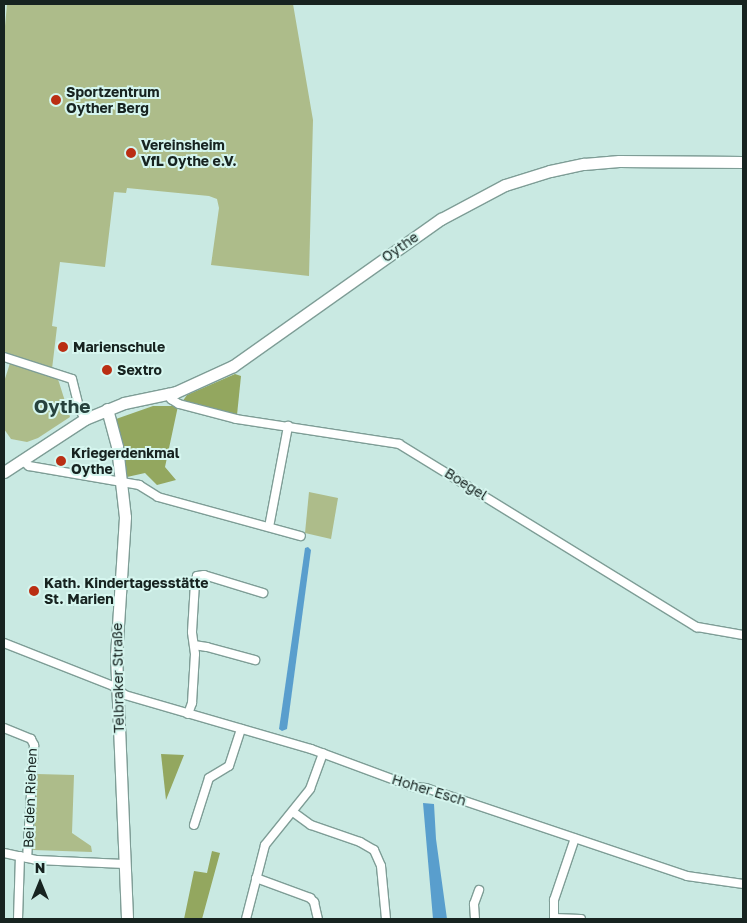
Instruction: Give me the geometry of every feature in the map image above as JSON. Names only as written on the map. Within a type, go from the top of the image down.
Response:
[{"type":"main road","name":"Oythe","points":[[4,472],[85,419],[124,403],[168,393],[202,382],[233,366],[441,218],[505,185],[550,171],[584,164],[628,161],[743,162]]},
{"type":"main road","name":"Telbraker Straße","points":[[107,409],[114,432],[123,484],[126,517],[117,620],[117,690],[127,919]]},
{"type":"street","points":[[4,357],[72,380],[80,410],[85,419]]},
{"type":"street","name":"Boegel","points":[[168,393],[171,399],[179,404],[236,419],[390,441],[408,448],[690,624],[708,630],[743,635]]},
{"type":"street","points":[[269,528],[288,426]]},
{"type":"street","points":[[22,460],[29,466],[123,484],[139,485],[158,497],[301,536]]},
{"type":"street","points":[[188,714],[192,703],[194,645],[192,632],[197,576],[204,575],[263,593]]},
{"type":"street","name":"Hoher Esch","points":[[4,643],[113,686],[117,690],[188,714],[323,753],[414,786],[426,788],[687,876],[743,884]]},
{"type":"street","points":[[194,645],[207,646],[255,660]]},
{"type":"street","name":"Bei den Riehen","points":[[4,728],[31,739],[34,745],[24,857]]},
{"type":"street","points":[[194,824],[209,778],[229,766],[240,729]]},
{"type":"street","points":[[246,919],[265,845],[310,789],[323,753]]},
{"type":"street","points":[[293,812],[317,828],[360,842],[374,850],[381,866],[386,919]]},
{"type":"street","points":[[575,838],[554,900],[554,919],[581,919]]},
{"type":"street","points":[[4,853],[24,857],[124,864]]},
{"type":"street","points":[[18,919],[24,857]]},
{"type":"street","points":[[256,878],[310,898],[314,902],[318,919]]},
{"type":"street","points":[[475,919],[474,904],[479,890]]},
{"type":"green space","points":[[7,4],[293,4],[313,120],[309,276],[211,265],[219,208],[217,199],[209,196],[127,188],[126,193],[114,192],[105,267],[60,262],[52,326],[57,327],[52,369],[15,358],[4,351],[4,37]]},
{"type":"green space","points":[[10,363],[57,376],[70,417],[38,438],[27,442],[11,439],[4,429],[4,382]]},
{"type":"green space","points":[[235,374],[241,376],[237,415],[182,402],[187,395]]},
{"type":"green space","points":[[153,406],[178,406],[165,467],[176,480],[157,485],[145,473],[127,477],[116,419]]},
{"type":"green space","points":[[309,492],[338,498],[331,539],[305,533]]},
{"type":"green space","points":[[161,754],[184,755],[166,800]]},
{"type":"green space","points":[[37,774],[74,775],[72,833],[91,846],[92,852],[33,850]]},
{"type":"green space","points":[[212,851],[220,853],[202,919],[184,919],[194,871],[207,873]]},
{"type":"water","points":[[308,547],[311,550],[287,729],[282,731],[279,729],[305,548]]},
{"type":"water","points":[[423,803],[434,804],[436,839],[447,919],[433,919]]},
{"type":"place","name":"Sportzentrum Oyther Berg","points":[[56,100]]},
{"type":"place","name":"Vereinsheim VfL Oythe e.V.","points":[[131,153]]},
{"type":"place","name":"Marienschule","points":[[63,347]]},
{"type":"place","name":"Sextro","points":[[107,370]]},
{"type":"place","name":"Kriegerdenkmal Oythe","points":[[61,461]]},
{"type":"place","name":"Kath. Kindertagesstätte St. Marien","points":[[34,591]]},
{"type":"district","name":"Oythe","points":[[62,406]]}]
